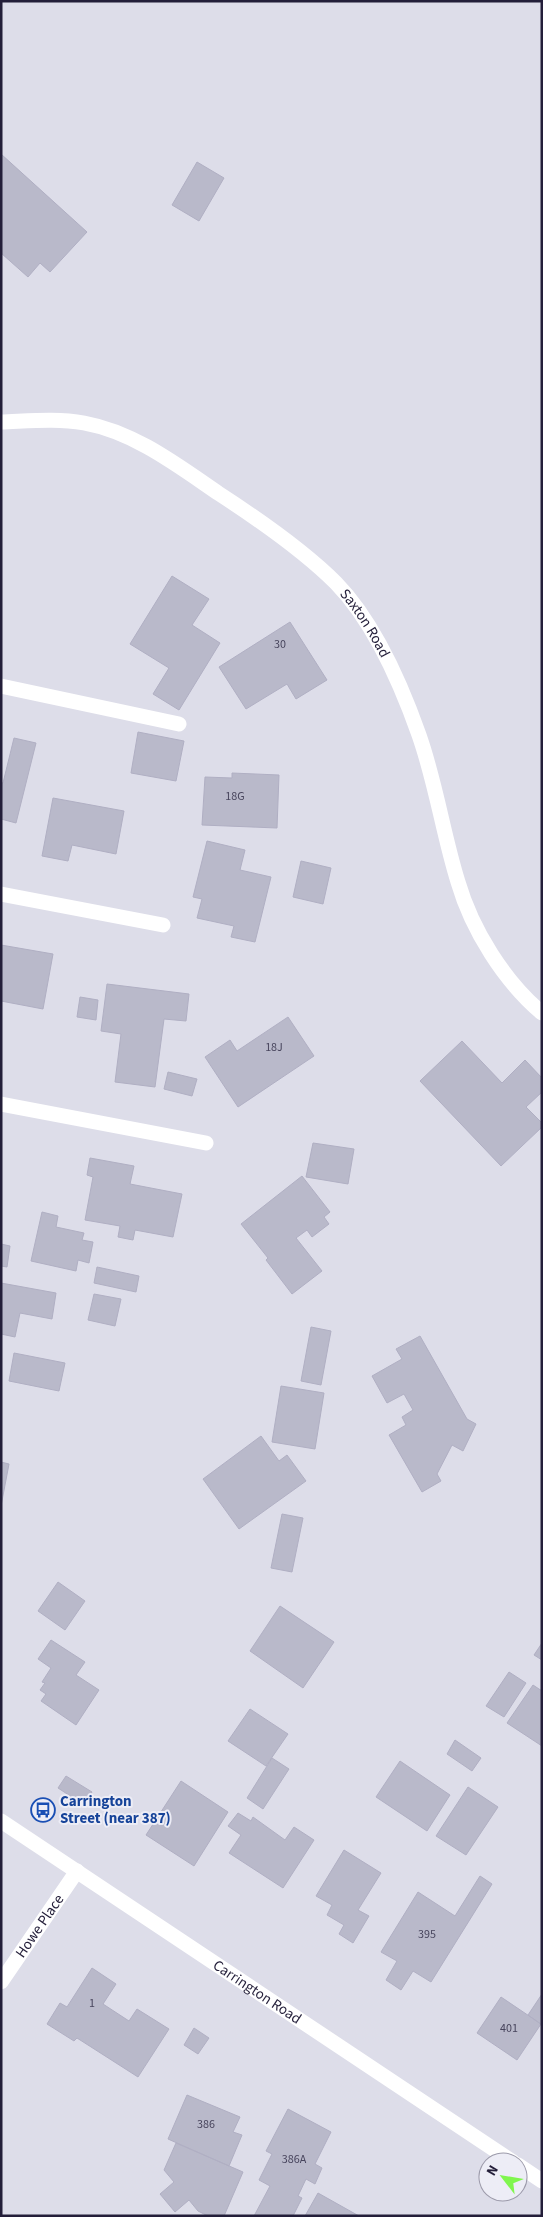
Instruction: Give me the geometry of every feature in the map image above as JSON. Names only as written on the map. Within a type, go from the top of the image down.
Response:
[{"type":"street","name":"Saxton Road","points":[[1,422],[44,420],[84,423],[123,435],[164,456],[232,501],[296,549],[336,583],[364,619],[398,681],[420,737],[458,885],[475,925],[500,966],[542,1013]]},
{"type":"street","points":[[1,686],[179,724]]},
{"type":"street","points":[[1,894],[163,925]]},
{"type":"street","points":[[1,1104],[206,1143]]},
{"type":"street","name":"Carrington Road","points":[[1,1821],[498,2152]]},
{"type":"street","name":"Howe Place","points":[[1,1982],[77,1871]]},
{"type":"street","points":[[528,2172],[542,2181]]},
{"type":"building","points":[[1,154],[87,232],[50,272],[40,263],[28,277],[1,253]]},
{"type":"building","points":[[197,162],[224,178],[199,221],[172,205]]},
{"type":"building","points":[[172,576],[209,599],[192,625],[220,643],[179,710],[153,694],[169,668],[130,644]]},
{"type":"building","points":[[290,622],[327,680],[296,699],[287,684],[246,709],[219,667]]},
{"type":"building","points":[[138,732],[184,741],[176,781],[131,773]]},
{"type":"building","points":[[14,738],[36,743],[16,823],[1,819],[1,783],[3,783]]},
{"type":"building","points":[[232,773],[279,775],[277,828],[202,825],[205,777],[232,778]]},
{"type":"building","points":[[53,798],[124,811],[116,854],[72,845],[68,861],[42,856]]},
{"type":"building","points":[[207,841],[245,850],[240,870],[271,877],[255,942],[231,937],[234,926],[197,918],[202,899],[193,897]]},
{"type":"building","points":[[301,861],[331,868],[323,904],[293,897]]},
{"type":"building","points":[[1,945],[53,954],[43,1009],[1,1001]]},
{"type":"building","points":[[107,984],[189,994],[186,1021],[164,1019],[155,1087],[115,1082],[121,1034],[101,1031]]},
{"type":"building","points":[[80,997],[98,1000],[96,1020],[77,1017]]},
{"type":"building","points":[[288,1017],[314,1056],[238,1107],[205,1057],[230,1040],[237,1051]]},
{"type":"building","points":[[462,1041],[502,1083],[525,1060],[542,1078],[542,1092],[526,1107],[542,1123],[542,1127],[501,1166],[420,1081]]},
{"type":"building","points":[[168,1072],[197,1079],[192,1096],[164,1089]]},
{"type":"building","points":[[313,1143],[354,1149],[348,1184],[306,1177]]},
{"type":"building","points":[[90,1158],[134,1166],[130,1184],[182,1194],[173,1237],[135,1230],[133,1240],[118,1237],[120,1226],[85,1220],[93,1177],[87,1175]]},
{"type":"building","points":[[302,1176],[330,1212],[324,1217],[329,1224],[312,1237],[307,1230],[296,1238],[322,1271],[292,1294],[266,1260],[268,1258],[241,1224]]},
{"type":"building","points":[[42,1212],[58,1216],[56,1227],[84,1233],[82,1240],[93,1242],[89,1263],[78,1260],[76,1271],[31,1261]]},
{"type":"building","points":[[1,1244],[10,1246],[7,1267],[1,1266]]},
{"type":"building","points":[[97,1267],[139,1276],[136,1292],[94,1283]]},
{"type":"building","points":[[1,1283],[56,1293],[52,1319],[20,1313],[15,1337],[1,1334]]},
{"type":"building","points":[[94,1294],[121,1299],[115,1326],[88,1320]]},
{"type":"building","points":[[311,1327],[331,1331],[321,1385],[301,1381]]},
{"type":"building","points":[[420,1336],[467,1419],[476,1424],[463,1451],[452,1445],[437,1474],[441,1481],[422,1492],[389,1435],[406,1425],[402,1417],[413,1410],[404,1394],[387,1403],[372,1376],[402,1359],[396,1349]]},
{"type":"building","points":[[14,1353],[65,1363],[59,1391],[9,1381]]},
{"type":"building","points":[[281,1386],[324,1393],[315,1449],[272,1442]]},
{"type":"building","points":[[261,1436],[279,1461],[287,1455],[306,1481],[239,1529],[203,1479]]},
{"type":"building","points":[[1,1462],[9,1464],[1,1506]]},
{"type":"building","points":[[282,1514],[303,1518],[292,1572],[271,1568]]},
{"type":"building","points":[[58,1582],[85,1601],[65,1630],[38,1611]]},
{"type":"building","points":[[280,1606],[334,1642],[303,1688],[250,1651]]},
{"type":"building","points":[[51,1640],[85,1662],[76,1675],[99,1690],[76,1725],[41,1701],[46,1694],[40,1690],[45,1683],[42,1682],[51,1668],[38,1659]]},
{"type":"building","points":[[542,1643],[542,1660],[534,1655]]},
{"type":"building","points":[[509,1672],[526,1683],[504,1717],[486,1706]]},
{"type":"building","points":[[533,1685],[542,1691],[542,1746],[507,1723]]},
{"type":"building","points":[[250,1709],[288,1734],[266,1766],[228,1741]]},
{"type":"building","points":[[455,1740],[481,1758],[472,1771],[447,1754]]},
{"type":"building","points":[[272,1758],[289,1769],[263,1809],[247,1798]]},
{"type":"building","points":[[400,1761],[450,1795],[427,1831],[376,1797]]},
{"type":"building","points":[[66,1776],[92,1792],[84,1805],[58,1788]]},
{"type":"building","points":[[181,1781],[228,1812],[194,1866],[146,1835]]},
{"type":"building","points":[[468,1787],[498,1807],[466,1855],[436,1836]]},
{"type":"building","points":[[238,1813],[251,1821],[253,1817],[285,1840],[294,1827],[314,1840],[283,1888],[229,1853],[241,1835],[228,1826]]},
{"type":"building","points":[[344,1850],[381,1873],[358,1910],[369,1916],[353,1943],[339,1934],[344,1925],[327,1915],[332,1905],[316,1896]]},
{"type":"building","points":[[480,1876],[492,1884],[431,1982],[413,1971],[401,1990],[386,1980],[397,1961],[381,1952],[418,1892],[455,1916]]},
{"type":"building","points":[[92,1968],[116,1984],[103,2004],[129,2021],[137,2009],[169,2029],[138,2077],[77,2038],[74,2041],[47,2024],[60,2003],[67,2007]]},
{"type":"building","points":[[542,1994],[542,2025],[528,2015]]},
{"type":"building","points":[[501,1997],[541,2024],[517,2060],[477,2033]]},
{"type":"building","points":[[194,2028],[209,2038],[198,2054],[184,2045]]},
{"type":"building","points":[[187,2095],[240,2117],[233,2132],[242,2135],[229,2166],[168,2139]]},
{"type":"building","points":[[288,2109],[331,2132],[315,2164],[322,2168],[315,2184],[306,2179],[298,2196],[302,2198],[293,2216],[254,2216],[270,2186],[259,2180],[272,2154],[266,2151]]},
{"type":"building","points":[[176,2143],[243,2172],[224,2216],[208,2216],[198,2211],[189,2200],[175,2212],[160,2194],[174,2182],[164,2170]]},
{"type":"building","points":[[318,2193],[359,2216],[305,2216]]},
{"type":"place","name":"Carrington Street (near 387)","points":[[43,1810]]}]
